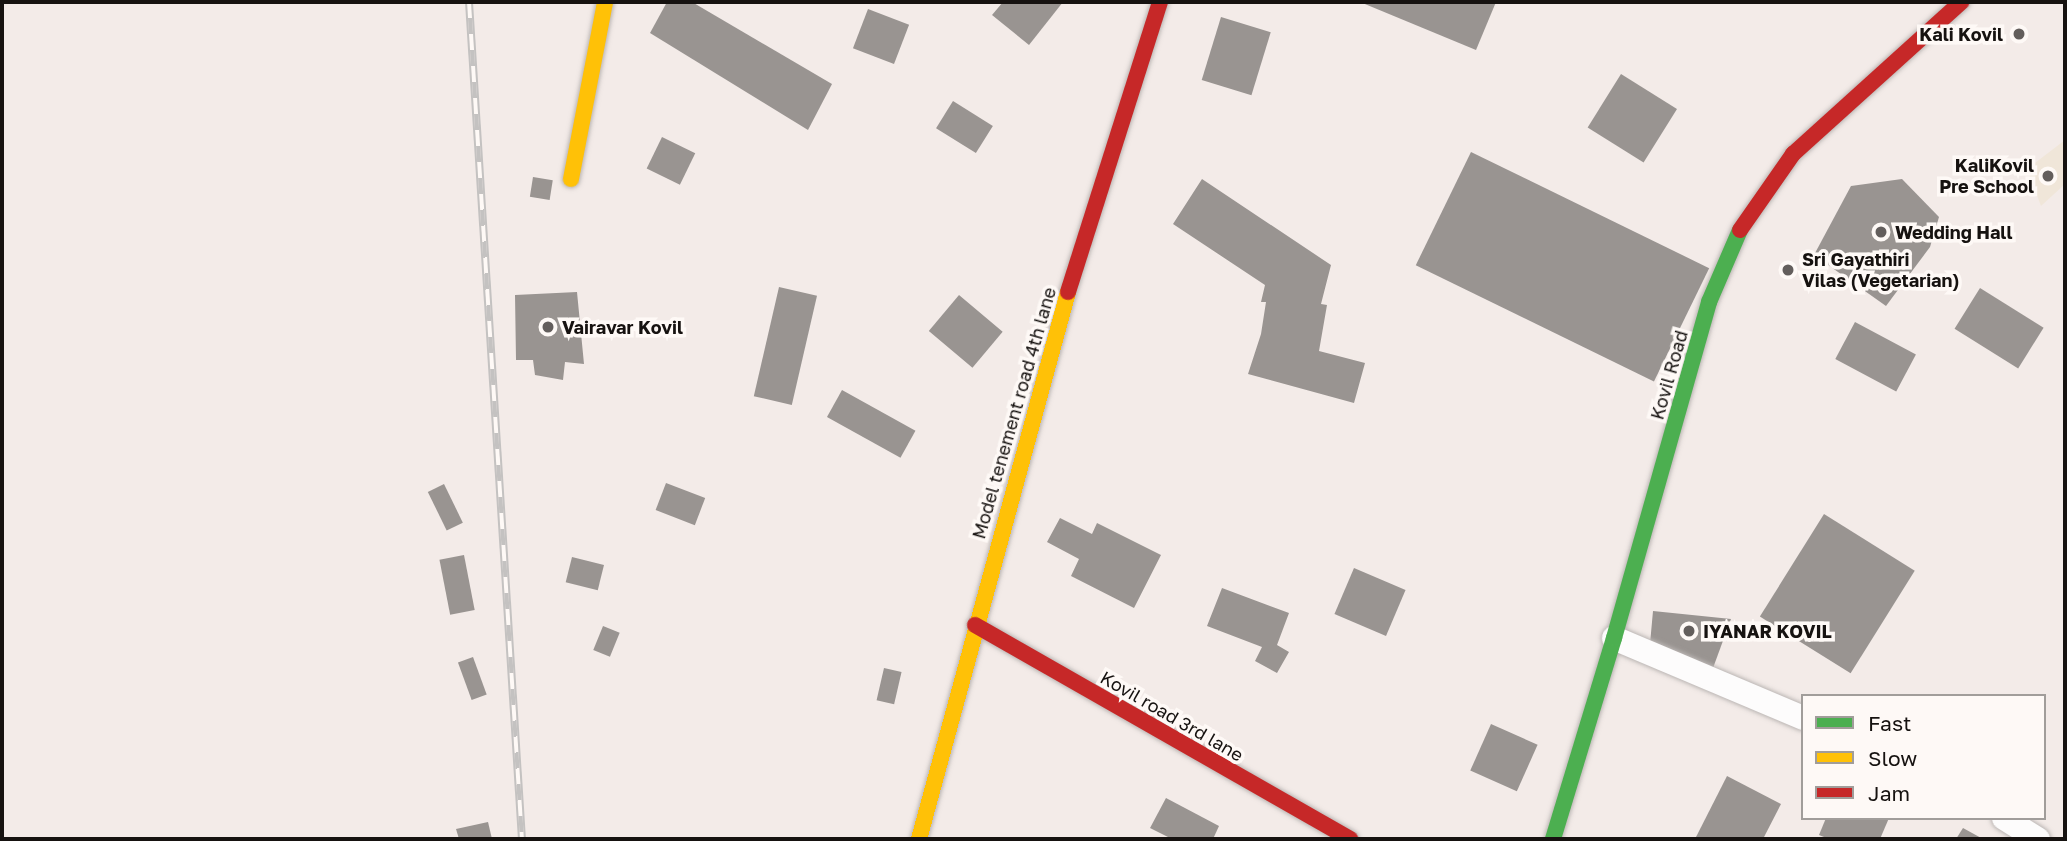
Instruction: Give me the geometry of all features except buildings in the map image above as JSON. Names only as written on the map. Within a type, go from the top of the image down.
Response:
[{"type":"street","points":[[571,179],[605,2]]},
{"type":"street","name":"Model tenement road 4th lane","points":[[919,839],[1074,267],[1160,2]]},
{"type":"street","name":"Kovil Road","points":[[1553,839],[1614,638],[1709,302],[1737,234],[1793,155],[1961,2]]},
{"type":"street","name":"Kovil road 3rd lane","points":[[975,625],[1350,839]]},
{"type":"street","points":[[1614,638],[1801,717]]},
{"type":"street","points":[[2007,820],[2038,839]]},
{"type":"shaded area","name":"KaliKovil Pre School","points":[[2065,140],[2065,184],[2041,206],[2027,169]]},
{"type":"railway","points":[[469,2],[522,839]]},
{"type":"traffic: fast","points":[[1553,839],[1614,638],[1709,302],[1740,230]]},
{"type":"traffic: slow","points":[[571,179],[605,2]]},
{"type":"traffic: slow","points":[[919,839],[1068,292]]},
{"type":"traffic: jam","points":[[1068,292],[1160,2]]},
{"type":"traffic: jam","points":[[1740,230],[1793,154],[1961,2]]},
{"type":"traffic: jam","points":[[975,625],[1350,839]]},
{"type":"place","name":"Kali Kovil","points":[[2019,34]]},
{"type":"place","name":"KaliKovil Pre School","points":[[2048,176]]},
{"type":"place","name":"Wedding Hall","points":[[1881,232]]},
{"type":"place","name":"Sri Gayathiri Vilas (Vegetarian)","points":[[1788,270]]},
{"type":"place","name":"Vairavar Kovil","points":[[548,327]]},
{"type":"place","name":"IYANAR KOVIL","points":[[1689,631]]}]
